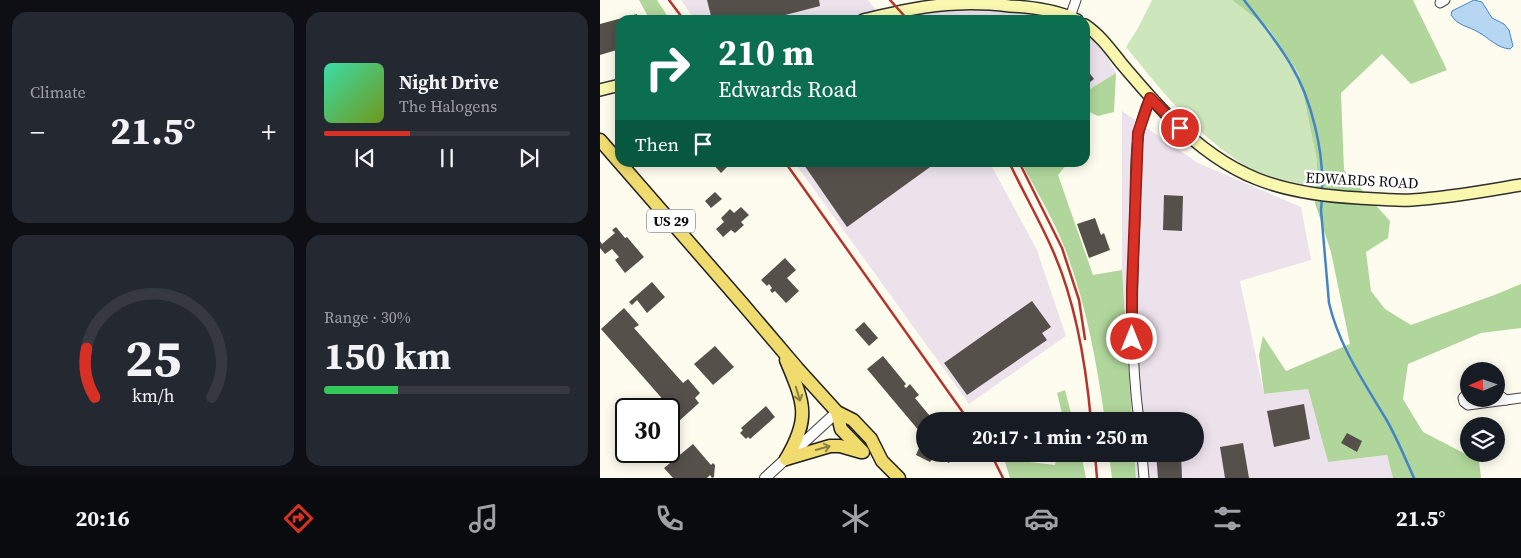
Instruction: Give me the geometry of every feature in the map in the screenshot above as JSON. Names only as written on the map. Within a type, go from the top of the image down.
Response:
[{"type":"main road","points":[[884,15],[906,10],[955,4],[1026,7],[1063,15]]},
{"type":"main road","name":"EDWARDS ROAD","points":[[1090,29],[1099,36],[1150,98],[1189,137],[1216,158],[1245,175],[1273,185],[1324,196],[1411,200],[1521,185]]},
{"type":"main road","points":[[600,90],[615,86]]},
{"type":"main road","name":"US 29","points":[[600,140],[615,157]]},
{"type":"main road","name":"US 29","points":[[623,167],[837,412],[853,420],[871,438],[882,461],[899,478]]},
{"type":"main road","points":[[781,349],[799,395],[802,413],[802,424],[797,440],[786,459]]},
{"type":"main road","name":"US 29","points":[[837,412],[841,429],[861,452],[882,461]]},
{"type":"main road","points":[[786,459],[830,446],[840,446],[861,452]]},
{"type":"street","points":[[1074,15],[1076,0]]},
{"type":"street","points":[[1137,412],[1132,356],[1132,289],[1137,152],[1140,124],[1150,98]]},
{"type":"street","points":[[1506,400],[1521,398]]},
{"type":"street","points":[[765,478],[837,412]]},
{"type":"street","points":[[1143,462],[1144,478]]},
{"type":"shaded area","points":[[681,0],[868,0],[880,15],[692,15]]},
{"type":"shaded area","points":[[916,7],[1026,7],[1049,15],[922,15]]},
{"type":"shaded area","points":[[1090,29],[1093,30],[1116,73],[1090,89]]},
{"type":"shaded area","points":[[1122,111],[1198,163],[1301,207],[1311,260],[1240,281],[1264,394],[1308,389],[1328,462],[1387,455],[1393,478],[1136,478],[1135,462],[1204,462],[1204,412],[1131,412],[1122,270]]},
{"type":"shaded area","points":[[798,167],[992,167],[1037,250],[1066,336],[969,404]]},
{"type":"green space","points":[[639,0],[657,0],[667,15],[647,15]]},
{"type":"green space","points":[[1152,0],[1232,0],[1269,29],[1299,74],[1317,161],[1316,186],[1272,179],[1246,166],[1207,137],[1173,103],[1126,47]]},
{"type":"green space","points":[[1232,0],[1413,0],[1447,70],[1411,84],[1382,54],[1341,93],[1344,170],[1390,221],[1388,238],[1366,252],[1371,291],[1385,309],[1411,325],[1521,284],[1521,328],[1481,333],[1408,364],[1403,399],[1423,432],[1460,451],[1460,462],[1479,462],[1481,478],[1393,478],[1387,455],[1328,462],[1308,389],[1264,394],[1259,355],[1263,336],[1286,371],[1350,344],[1331,252],[1315,203],[1317,161],[1299,74],[1269,29]]},
{"type":"green space","points":[[1116,73],[1114,112],[1098,116],[1090,112],[1090,89]]},
{"type":"green space","points":[[1023,167],[1065,167],[1058,175],[1093,275],[1122,270],[1131,412],[1104,412],[1091,337],[1074,274],[1057,231]]},
{"type":"green space","points":[[1065,390],[1071,412],[1062,412],[1057,393]]},
{"type":"green space","points":[[1005,462],[1030,462],[1055,465],[1056,462],[1083,462],[1086,478],[1010,478]]},
{"type":"green space","points":[[1110,462],[1135,462],[1136,478],[1112,478]]},
{"type":"water","points":[[1474,0],[1482,2],[1492,18],[1504,24],[1509,30],[1513,46],[1510,49],[1497,45],[1478,32],[1460,24],[1451,15],[1452,11]]},
{"type":"building","points":[[707,0],[819,0],[820,6],[785,15],[711,15]]},
{"type":"building","points":[[615,20],[615,50],[600,55],[600,24]]},
{"type":"building","points":[[1090,74],[1094,79],[1090,82]]},
{"type":"building","points":[[716,167],[727,167],[721,173]]},
{"type":"building","points":[[805,167],[930,167],[847,227]]},
{"type":"building","points":[[715,192],[722,199],[711,208],[705,201]]},
{"type":"building","points":[[1164,195],[1183,196],[1182,231],[1163,230]]},
{"type":"building","points":[[741,207],[749,215],[741,222],[744,225],[735,233],[731,230],[723,237],[716,229],[724,222],[721,218],[730,209],[734,213]]},
{"type":"building","points":[[1095,218],[1101,235],[1104,233],[1110,250],[1089,258],[1077,224]]},
{"type":"building","points":[[616,227],[644,257],[625,273],[615,260],[619,257],[612,249],[605,254],[600,248],[600,241],[602,244],[615,233],[612,230]]},
{"type":"building","points":[[785,258],[796,270],[787,278],[799,291],[786,303],[775,291],[772,293],[770,290],[772,288],[769,284],[767,286],[761,280]]},
{"type":"building","points":[[652,282],[665,297],[647,313],[637,300],[632,305],[629,302]]},
{"type":"building","points":[[1032,301],[1051,327],[1042,333],[1047,340],[967,395],[944,363]]},
{"type":"building","points":[[624,308],[639,325],[634,328],[683,383],[688,379],[700,393],[695,398],[699,403],[680,420],[680,398],[662,398],[601,329]]},
{"type":"building","points":[[864,322],[878,338],[869,346],[855,330]]},
{"type":"building","points":[[715,346],[734,367],[713,385],[694,364]]},
{"type":"building","points":[[883,356],[906,384],[904,386],[906,388],[910,384],[919,395],[915,398],[927,412],[916,412],[916,427],[867,369]]},
{"type":"building","points":[[1304,404],[1310,439],[1274,447],[1267,411]]},
{"type":"building","points":[[766,406],[775,417],[750,439],[748,437],[746,439],[740,433],[743,430],[741,428]]},
{"type":"building","points":[[1347,433],[1362,441],[1357,452],[1341,443]]},
{"type":"building","points":[[1243,443],[1249,478],[1225,478],[1220,447]]},
{"type":"building","points":[[693,444],[711,465],[713,463],[715,465],[714,477],[712,478],[710,475],[707,478],[673,478],[664,468],[670,463],[680,463],[680,455]]},
{"type":"building","points":[[1157,462],[1181,462],[1182,478],[1158,478]]},
{"type":"waterway","points":[[1244,0],[1286,56],[1305,93],[1315,125],[1321,159],[1322,190]]},
{"type":"waterway","points":[[1322,198],[1321,210],[1329,303],[1333,319],[1346,349],[1390,426],[1414,478]]},
{"type":"railway","points":[[669,0],[680,15]]},
{"type":"railway","points":[[890,0],[904,15]]},
{"type":"railway","points":[[789,167],[963,412]]},
{"type":"railway","points":[[1012,167],[1048,240],[1068,292],[1079,334],[1090,412]]},
{"type":"railway","points":[[1022,167],[1062,248],[1079,300],[1085,339]]},
{"type":"railway","points":[[995,462],[1003,478]]},
{"type":"railway","points":[[1096,462],[1097,478]]},
{"type":"route","points":[[1132,339],[1138,133],[1150,98],[1180,128]]}]
